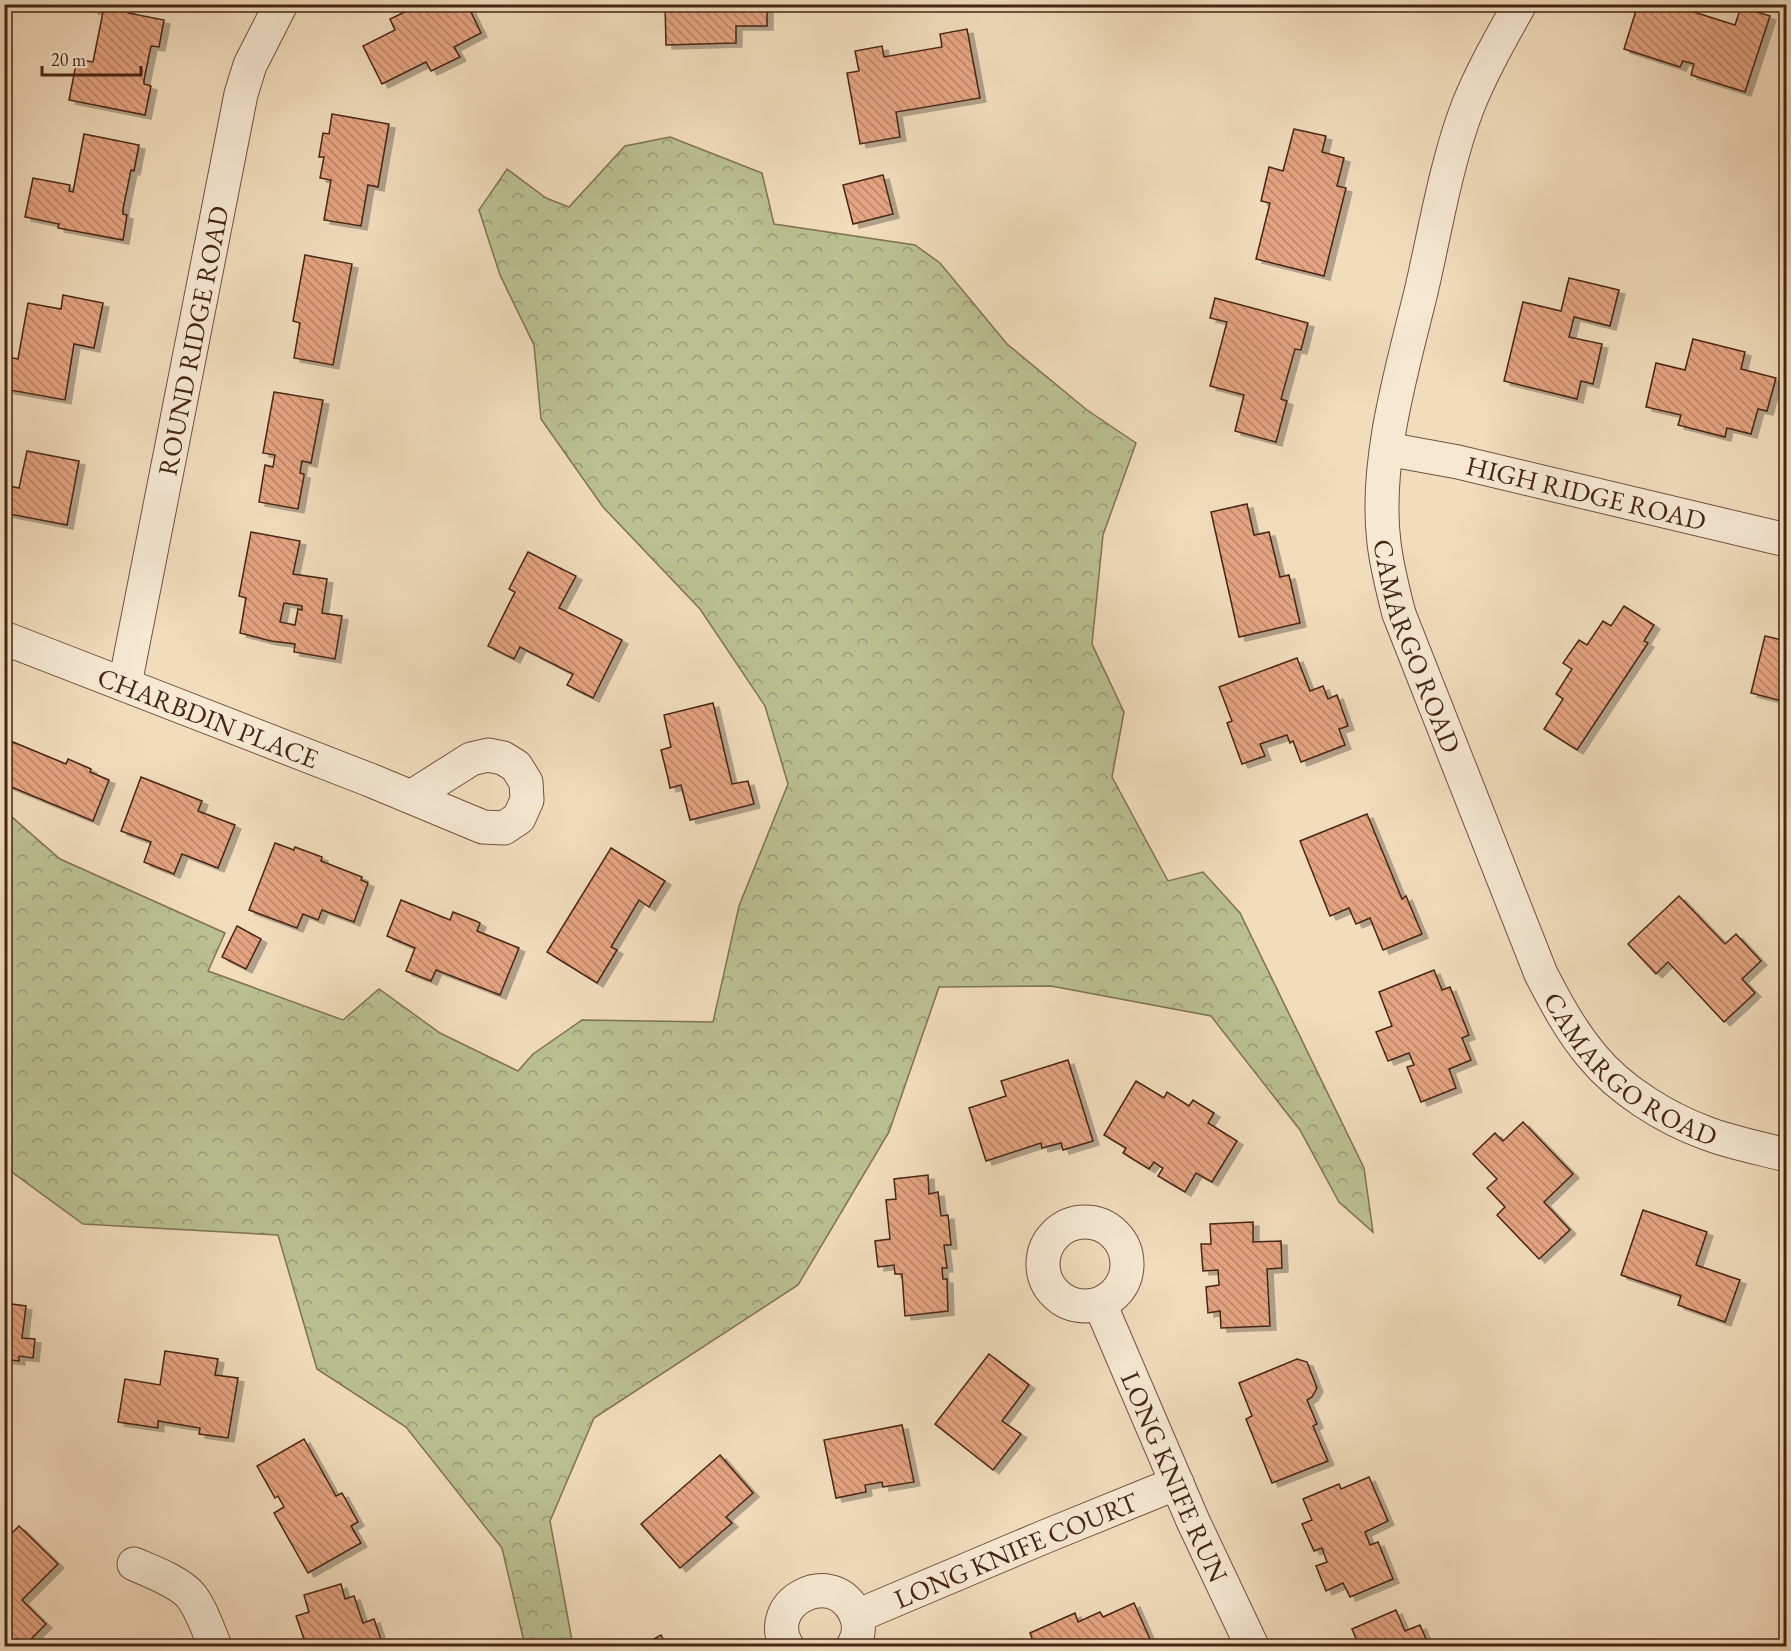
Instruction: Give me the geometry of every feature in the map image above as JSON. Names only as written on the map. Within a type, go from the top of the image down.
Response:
[{"type":"street","name":"ROUND RIDGE ROAD","points":[[125,684],[240,94],[250,65],[281,4]]},
{"type":"street","name":"CAMARGO ROAD","points":[[1520,4],[1487,64],[1468,106],[1455,148],[1397,393],[1387,449],[1383,507],[1384,542],[1392,585],[1400,614],[1537,963],[1556,1004],[1593,1058],[1616,1080],[1674,1118],[1705,1132],[1786,1155]]},
{"type":"street","name":"HIGH RIDGE ROAD","points":[[1387,449],[1470,465],[1786,540]]},
{"type":"street","name":"CHARBDIN PLACE","points":[[4,638],[411,797]]},
{"type":"street","name":"LONG KNIFE RUN","points":[[1100,1304],[1177,1483],[1252,1647]]},
{"type":"street","name":"LONG KNIFE COURT","points":[[787,1647],[782,1630],[783,1617],[797,1598],[808,1592],[820,1590],[837,1594],[851,1606],[855,1631],[1044,1537],[1177,1483]]},
{"type":"street","points":[[134,1564],[171,1581],[190,1594],[216,1647]]},
{"type":"green space","points":[[670,137],[762,173],[774,224],[915,245],[940,263],[1007,344],[1087,410],[1136,443],[1103,535],[1092,644],[1124,712],[1112,777],[1168,881],[1203,872],[1240,913],[1364,1168],[1373,1232],[1339,1202],[1300,1130],[1211,1016],[1051,986],[939,987],[889,1132],[798,1285],[594,1418],[550,1521],[573,1646],[525,1646],[502,1548],[406,1427],[317,1369],[278,1235],[83,1224],[5,1167],[5,811],[60,859],[225,933],[208,971],[343,1020],[379,989],[440,1033],[518,1071],[533,1054],[582,1020],[713,1022],[739,906],[788,784],[765,706],[700,609],[603,507],[541,419],[534,345],[500,275],[479,210],[507,169],[546,198],[569,207],[625,146]]},
{"type":"building","points":[[93,4],[130,4],[128,13],[164,20],[159,47],[151,46],[144,80],[144,84],[151,86],[145,115],[69,100],[77,59],[93,62],[103,12],[92,10]]},
{"type":"building","points":[[421,4],[467,4],[481,33],[454,47],[460,57],[431,71],[426,62],[382,84],[363,46],[395,30],[390,19]]},
{"type":"building","points":[[665,4],[767,4],[767,26],[736,26],[736,43],[666,45]]},
{"type":"building","points":[[1638,4],[1678,4],[1678,7],[1735,25],[1741,7],[1770,16],[1745,92],[1691,75],[1694,64],[1683,61],[1680,67],[1624,49]]},
{"type":"building","points":[[967,29],[980,98],[896,112],[900,137],[860,144],[847,73],[859,71],[855,51],[882,46],[884,57],[942,47],[940,34]]},
{"type":"building","points":[[332,114],[389,124],[378,187],[368,185],[361,226],[324,220],[331,180],[320,178],[324,157],[319,157],[323,133],[329,134]]},
{"type":"building","points":[[1294,129],[1326,136],[1322,152],[1344,158],[1337,186],[1346,188],[1324,276],[1256,259],[1270,203],[1261,201],[1269,167],[1283,171]]},
{"type":"building","points":[[84,134],[139,145],[123,209],[123,214],[127,215],[123,240],[58,228],[59,224],[25,217],[33,178],[70,185],[69,191],[73,192]]},
{"type":"building","points":[[883,175],[893,214],[853,224],[843,185]]},
{"type":"building","points":[[305,255],[352,264],[333,365],[294,358],[300,323],[293,321]]},
{"type":"building","points":[[1569,278],[1619,290],[1610,326],[1574,317],[1569,337],[1602,344],[1593,384],[1581,381],[1577,399],[1504,381],[1523,302],[1561,311]]},
{"type":"building","points":[[63,295],[103,303],[94,348],[74,344],[65,400],[4,389],[6,357],[18,359],[28,303],[61,309]]},
{"type":"building","points":[[1215,298],[1308,323],[1301,350],[1295,349],[1281,399],[1287,401],[1276,442],[1235,431],[1244,395],[1210,386],[1227,322],[1210,318]]},
{"type":"building","points":[[1693,339],[1745,352],[1741,369],[1776,378],[1767,411],[1758,409],[1751,434],[1727,428],[1725,437],[1678,425],[1681,415],[1646,407],[1656,363],[1685,370]]},
{"type":"building","points":[[274,392],[323,400],[311,463],[302,461],[300,473],[304,476],[298,509],[259,502],[265,465],[273,467],[275,455],[263,453]]},
{"type":"building","points":[[27,451],[79,461],[67,525],[4,513],[4,485],[19,488]]},
{"type":"building","points":[[1247,504],[1254,535],[1269,532],[1280,577],[1289,575],[1300,623],[1239,637],[1211,512]]},
{"type":"building","points":[[251,532],[300,541],[293,574],[327,579],[322,613],[342,616],[335,659],[294,652],[295,644],[240,633],[246,598],[239,596]],"holes":[[[284,603],[302,606],[302,610],[298,609],[295,625],[280,622]]]},
{"type":"building","points":[[528,552],[576,576],[559,608],[622,640],[593,698],[567,685],[573,674],[520,647],[514,659],[488,646],[515,592],[509,589]]},
{"type":"building","points":[[1624,606],[1654,625],[1644,641],[1648,643],[1577,750],[1544,729],[1563,699],[1556,694],[1572,669],[1563,663],[1579,640],[1587,645],[1603,621],[1611,626]]},
{"type":"building","points":[[1765,636],[1786,641],[1786,702],[1751,693]]},
{"type":"building","points":[[1297,658],[1310,691],[1323,686],[1328,699],[1337,695],[1348,726],[1339,729],[1345,745],[1301,762],[1293,741],[1290,743],[1287,735],[1260,744],[1265,756],[1242,764],[1227,723],[1232,721],[1219,687]]},
{"type":"building","points":[[713,703],[732,784],[748,781],[754,804],[690,820],[681,785],[670,788],[661,750],[671,747],[664,715]]},
{"type":"building","points":[[13,742],[66,764],[68,759],[109,780],[93,821],[4,784],[4,764]]},
{"type":"building","points":[[141,777],[202,801],[198,811],[235,825],[218,868],[182,854],[174,874],[144,862],[151,842],[121,831]]},
{"type":"building","points":[[1367,814],[1402,899],[1406,896],[1422,934],[1383,950],[1370,918],[1356,924],[1349,908],[1330,916],[1300,841]]},
{"type":"building","points":[[275,843],[294,850],[295,847],[322,857],[321,861],[362,877],[361,880],[368,883],[354,922],[322,910],[318,920],[303,914],[297,928],[249,910]]},
{"type":"building","points":[[611,848],[665,881],[649,907],[639,900],[611,947],[617,950],[597,983],[547,952]]},
{"type":"building","points":[[1679,896],[1725,944],[1736,934],[1761,961],[1742,979],[1755,993],[1724,1022],[1668,962],[1656,974],[1628,944]]},
{"type":"building","points":[[401,900],[450,920],[453,912],[476,921],[480,923],[477,931],[519,948],[500,995],[436,970],[431,981],[406,971],[415,948],[387,936]]},
{"type":"building","points":[[237,926],[261,939],[246,969],[222,957]]},
{"type":"building","points":[[1434,970],[1442,990],[1450,987],[1469,1035],[1462,1038],[1471,1060],[1449,1069],[1456,1088],[1421,1102],[1407,1067],[1414,1065],[1409,1053],[1388,1061],[1376,1032],[1392,1026],[1379,992]]},
{"type":"building","points":[[1068,1060],[1093,1141],[1063,1150],[1061,1143],[1042,1148],[1041,1143],[986,1161],[969,1108],[1006,1096],[1001,1081]]},
{"type":"building","points":[[1136,1081],[1164,1098],[1167,1092],[1189,1106],[1193,1100],[1214,1113],[1208,1123],[1237,1141],[1212,1182],[1196,1173],[1185,1192],[1158,1176],[1163,1168],[1154,1162],[1149,1169],[1123,1153],[1126,1148],[1104,1135]]},
{"type":"building","points":[[1523,1122],[1573,1174],[1544,1202],[1570,1230],[1539,1259],[1497,1215],[1505,1207],[1487,1188],[1497,1179],[1473,1154],[1495,1133],[1503,1141]]},
{"type":"building","points":[[928,1175],[929,1194],[938,1192],[941,1216],[948,1215],[951,1245],[944,1245],[947,1268],[942,1268],[943,1279],[947,1279],[948,1311],[905,1316],[902,1274],[895,1274],[894,1265],[878,1267],[875,1241],[890,1239],[886,1200],[896,1199],[894,1179]]},
{"type":"building","points":[[1643,1210],[1707,1232],[1696,1265],[1740,1280],[1725,1322],[1678,1305],[1681,1296],[1679,1295],[1621,1275]]},
{"type":"building","points":[[1253,1222],[1253,1242],[1281,1241],[1282,1268],[1267,1269],[1270,1326],[1221,1328],[1220,1311],[1208,1313],[1206,1287],[1219,1285],[1218,1270],[1203,1271],[1201,1244],[1211,1244],[1210,1224]]},
{"type":"building","points":[[4,1303],[26,1306],[22,1338],[35,1339],[33,1358],[19,1356],[19,1361],[4,1359]]},
{"type":"building","points":[[165,1351],[218,1359],[215,1375],[238,1378],[228,1438],[199,1434],[200,1428],[158,1421],[158,1428],[118,1422],[125,1379],[160,1385]]},
{"type":"building","points":[[989,1354],[1029,1385],[1002,1421],[1021,1434],[993,1470],[935,1424]]},
{"type":"building","points":[[1297,1359],[1307,1362],[1317,1388],[1312,1397],[1307,1400],[1317,1424],[1313,1426],[1328,1461],[1272,1483],[1246,1419],[1252,1416],[1239,1383]]},
{"type":"building","points":[[902,1425],[914,1482],[883,1487],[882,1482],[865,1485],[866,1492],[836,1498],[824,1440]]},
{"type":"building","points":[[304,1439],[336,1496],[342,1493],[358,1522],[351,1526],[361,1543],[308,1573],[274,1513],[284,1507],[278,1496],[275,1498],[257,1466]]},
{"type":"building","points":[[720,1455],[753,1493],[726,1517],[732,1523],[680,1568],[641,1524]]},
{"type":"building","points":[[1369,1477],[1388,1521],[1365,1532],[1370,1545],[1378,1542],[1393,1579],[1350,1597],[1343,1583],[1326,1591],[1316,1566],[1327,1562],[1322,1548],[1314,1551],[1302,1524],[1312,1520],[1303,1499],[1339,1484],[1341,1489]]},
{"type":"building","points":[[19,1526],[58,1564],[22,1600],[46,1624],[24,1646],[4,1646],[4,1541]]},
{"type":"building","points":[[341,1584],[345,1599],[354,1596],[363,1623],[374,1619],[383,1646],[313,1646],[311,1640],[305,1642],[296,1616],[309,1612],[304,1595]]},
{"type":"building","points":[[1134,1603],[1153,1646],[1021,1646],[1033,1641],[1030,1633],[1075,1613],[1078,1622],[1100,1612],[1103,1617]]},
{"type":"building","points":[[1396,1610],[1405,1631],[1420,1625],[1429,1646],[1359,1646],[1352,1629]]},
{"type":"building","points":[[661,1635],[667,1646],[638,1646],[654,1639]]}]
